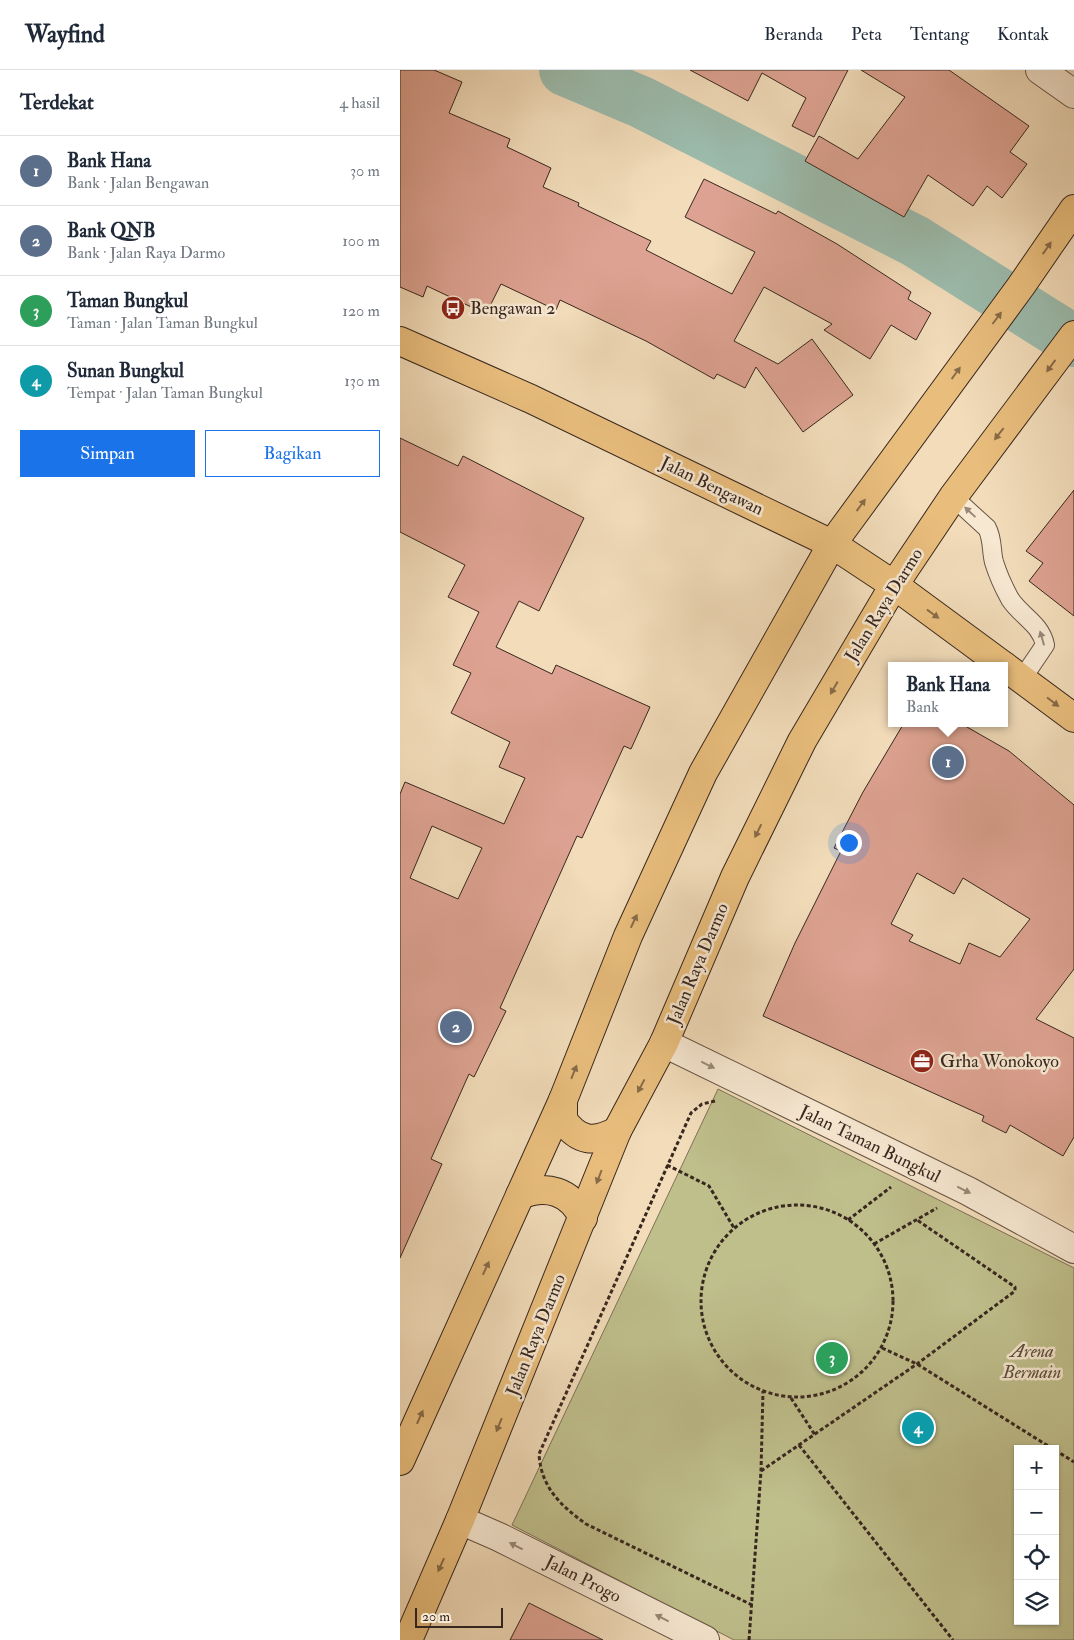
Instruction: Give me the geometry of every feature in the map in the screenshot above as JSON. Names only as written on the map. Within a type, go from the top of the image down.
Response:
[{"type":"main road","points":[[400,1461],[563,1100],[628,936],[703,773],[832,544],[1021,286],[1074,209]]},
{"type":"main road","name":"Jalan Raya Darmo","points":[[408,1640],[460,1520],[617,1131],[664,1043],[735,877],[802,741],[894,585],[953,497],[1073,336]]},
{"type":"main road","name":"Jalan Bengawan","points":[[400,341],[531,399],[832,544],[894,585],[999,662]]},
{"type":"main road","name":"Jalan Bengawan","points":[[1010,670],[1074,718]]},
{"type":"main road","points":[[563,1100],[563,1120],[580,1136],[595,1140],[617,1131]]},
{"type":"main road","points":[[520,1195],[530,1191],[552,1190],[569,1198],[583,1218]]},
{"type":"street","points":[[1040,70],[1074,94]]},
{"type":"street","name":"Jalan Taman Bungkul","points":[[664,1043],[968,1191],[1074,1249]]},
{"type":"street","name":"Jalan Progo","points":[[460,1520],[499,1537],[705,1640]]},
{"type":"lane","points":[[953,497],[987,528],[990,534],[994,562],[1010,598],[1043,635],[1045,645],[1010,670]]},
{"type":"path","points":[[724,1102],[716,1101],[702,1104],[691,1113],[539,1454],[540,1470],[561,1506],[586,1524],[752,1605]]},
{"type":"path","points":[[848,1220],[893,1185],[898,1171],[889,1153]]},
{"type":"path","points":[[667,1165],[709,1186],[734,1228]]},
{"type":"path","points":[[874,1244],[968,1191]]},
{"type":"path","points":[[802,1205],[826,1209],[848,1220],[874,1244],[887,1268],[893,1295],[891,1322],[882,1348],[866,1369],[844,1386],[819,1395],[791,1398],[763,1391],[738,1378],[718,1357],[705,1331],[700,1303],[703,1275],[715,1249],[734,1228],[754,1214],[770,1209],[802,1205]]},
{"type":"path","points":[[760,1471],[917,1364],[1013,1294],[1015,1287],[917,1220]]},
{"type":"path","points":[[882,1348],[917,1364],[1046,1445]]},
{"type":"path","points":[[749,1640],[763,1391]]},
{"type":"path","points":[[791,1398],[815,1435]]},
{"type":"path","points":[[799,1445],[953,1640]]},
{"type":"path","points":[[1059,1453],[1074,1462]]},
{"type":"green space","name":"Arena Bermain","points":[[718,1089],[1074,1268],[1074,1640],[734,1640],[512,1525]]},
{"type":"building","points":[[400,70],[434,70],[462,82],[449,113],[510,139],[507,147],[551,168],[543,187],[579,203],[578,206],[651,241],[646,250],[732,294],[755,252],[685,217],[704,179],[776,214],[778,211],[837,244],[911,292],[908,299],[931,313],[916,340],[891,325],[870,359],[824,330],[832,324],[764,287],[734,341],[778,364],[812,339],[853,395],[803,432],[756,367],[745,388],[717,374],[714,379],[646,341],[560,300],[556,310],[501,284],[486,314],[427,286],[423,297],[400,287]]},
{"type":"building","points":[[690,70],[848,70],[814,137],[792,126],[806,98],[762,73],[748,101]]},
{"type":"building","points":[[861,70],[949,70],[1029,126],[1010,152],[1027,164],[1002,198],[987,186],[973,206],[928,175],[904,217],[805,161],[819,136],[858,159],[905,97]]},
{"type":"building","points":[[400,438],[458,466],[463,456],[584,518],[539,611],[519,601],[496,647],[552,674],[556,665],[650,707],[631,749],[624,746],[582,838],[577,836],[500,1008],[506,1011],[474,1077],[469,1074],[431,1159],[442,1164],[400,1258],[400,794],[405,782],[504,824],[525,778],[499,767],[510,742],[451,713],[471,673],[453,665],[479,612],[448,597],[465,565],[400,532]],"holes":[[[432,826],[482,848],[458,899],[410,878]]]},
{"type":"building","points":[[1074,490],[1074,616],[1029,581],[1043,563],[1026,551]]},
{"type":"building","points":[[902,727],[967,727],[1009,751],[1074,805],[1074,969],[1036,1019],[1074,1038],[1074,1137],[1063,1156],[1010,1125],[1006,1133],[982,1121],[984,1116],[763,1016],[795,943],[841,851],[834,848],[863,792]],"holes":[[[917,873],[954,894],[963,878],[1030,919],[1000,957],[969,943],[960,964],[909,941],[913,935],[891,924]]]},
{"type":"building","points":[[529,1603],[603,1640],[510,1640]]},
{"type":"waterway","points":[[565,70],[641,102],[915,241],[1074,341]]},
{"type":"place","name":"Bengawan 2","points":[[453,308]]},
{"type":"place","name":"Bank Hana","points":[[948,762]]},
{"type":"place","name":"Bank QNB","points":[[456,1027]]},
{"type":"place","name":"Grha Wonokoyo","points":[[922,1061]]},
{"type":"place","name":"Taman Bungkul","points":[[832,1358]]},
{"type":"place","name":"Sunan Bungkul","points":[[918,1428]]}]
